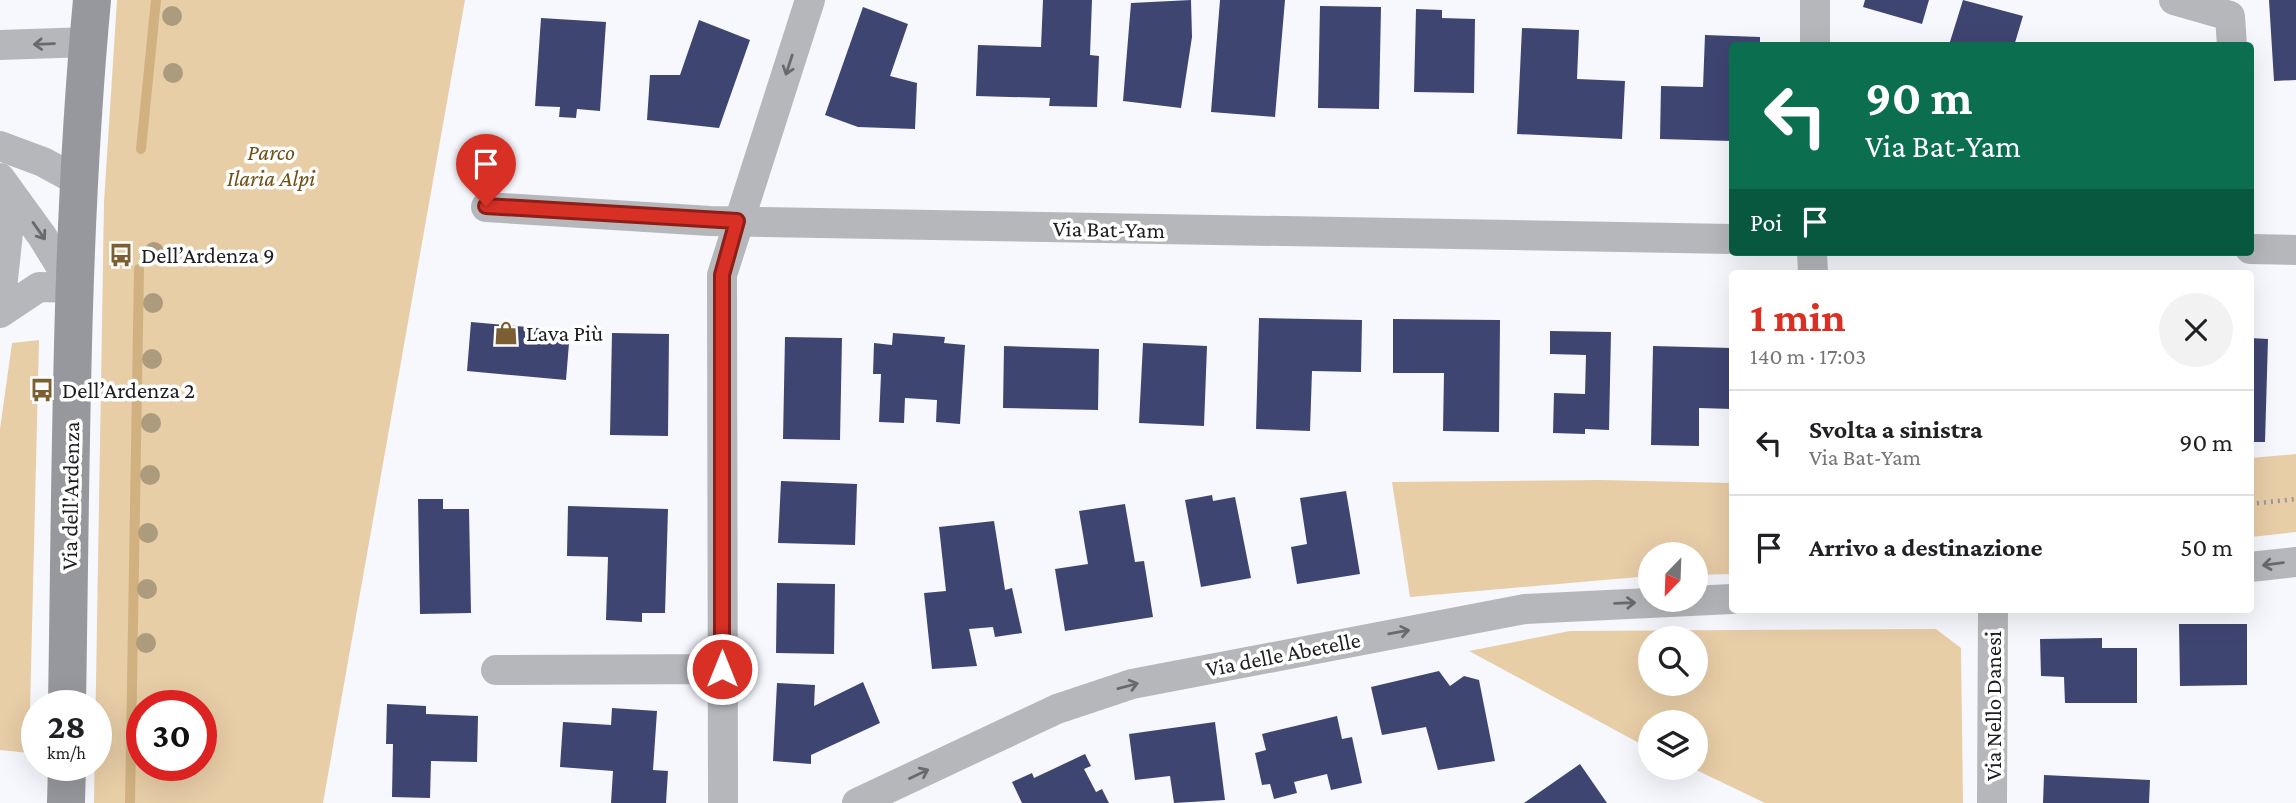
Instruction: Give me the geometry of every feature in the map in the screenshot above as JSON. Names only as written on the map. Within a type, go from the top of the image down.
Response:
[{"type":"main road","name":"Via dell'Ardenza","points":[[68,690],[74,288],[78,181],[92,0]]},
{"type":"main road","points":[[66,803],[67,781]]},
{"type":"street","points":[[723,803],[722,275],[737,221],[810,0]]},
{"type":"street","points":[[1815,0],[1815,42]]},
{"type":"street","points":[[2174,0],[2230,16],[2232,42]]},
{"type":"street","points":[[0,45],[88,43]]},
{"type":"street","points":[[0,146],[43,162],[78,181]]},
{"type":"street","points":[[0,178],[43,236],[74,288]]},
{"type":"street","points":[[0,185],[8,233],[0,307]]},
{"type":"street","name":"Via Bat-Yam","points":[[486,206],[737,221],[1729,239]]},
{"type":"street","points":[[2254,249],[2296,250]]},
{"type":"street","points":[[0,313],[39,287],[74,288]]},
{"type":"street","points":[[2254,567],[2296,562]]},
{"type":"street","name":"Via delle Abetelle","points":[[857,803],[1056,709],[1132,684],[1525,609],[1729,599]]},
{"type":"street","name":"Via Nello Danesi","points":[[1992,803],[1993,613]]},
{"type":"street","points":[[496,670],[722,669]]},
{"type":"path","points":[[2254,504],[2296,499]]},
{"type":"green space","name":"Parco Ilaria Alpi","points":[[117,0],[465,0],[323,803],[94,803],[94,781],[112,781],[112,690],[96,690],[104,202]]},
{"type":"green space","points":[[39,340],[31,690],[21,690],[21,752],[0,750],[0,429],[12,343]]},
{"type":"green space","points":[[2296,454],[2296,532],[2254,537],[2254,458]]},
{"type":"green space","points":[[1601,480],[1729,483],[1729,574],[1708,575],[1708,542],[1638,542],[1638,577],[1410,597],[1392,482]]},
{"type":"green space","points":[[1936,629],[1961,648],[1963,803],[1765,803],[1708,776],[1708,710],[1638,710],[1638,743],[1469,651],[1570,631],[1638,631],[1638,696],[1708,696],[1708,630]]},
{"type":"building","points":[[1043,0],[1092,0],[1090,55],[1099,56],[1097,107],[1049,106],[1050,98],[976,96],[978,45],[1041,47]]},
{"type":"building","points":[[1191,0],[1192,37],[1181,108],[1123,101],[1131,3]]},
{"type":"building","points":[[1220,0],[1285,0],[1275,117],[1211,112]]},
{"type":"building","points":[[1865,0],[1929,0],[1922,24],[1863,7]]},
{"type":"building","points":[[1963,0],[2023,16],[2015,42],[1950,42]]},
{"type":"building","points":[[2269,0],[2296,0],[2296,80],[2274,81]]},
{"type":"building","points":[[1320,6],[1381,7],[1379,109],[1318,108]]},
{"type":"building","points":[[863,7],[908,24],[890,76],[917,83],[915,129],[858,127],[825,115]]},
{"type":"building","points":[[1416,9],[1442,10],[1442,18],[1475,19],[1474,93],[1414,92]]},
{"type":"building","points":[[541,18],[606,22],[600,111],[577,109],[576,118],[559,117],[560,107],[535,106]]},
{"type":"building","points":[[699,20],[750,40],[719,128],[647,120],[650,75],[680,75]]},
{"type":"building","points":[[1522,28],[1579,30],[1577,79],[1625,81],[1622,139],[1517,134]]},
{"type":"building","points":[[1705,35],[1760,37],[1760,42],[1729,42],[1729,141],[1660,139],[1661,86],[1703,87]]},
{"type":"building","points":[[1259,318],[1362,320],[1361,372],[1312,371],[1310,431],[1256,429]]},
{"type":"building","points":[[1393,319],[1500,320],[1499,432],[1443,431],[1444,373],[1393,373]]},
{"type":"building","points":[[471,322],[570,331],[566,380],[467,371]]},
{"type":"building","points":[[1550,331],[1611,332],[1609,430],[1585,429],[1585,434],[1553,433],[1554,393],[1585,394],[1586,355],[1550,354]]},
{"type":"building","points":[[612,333],[669,334],[668,436],[610,435]]},
{"type":"building","points":[[893,333],[945,337],[944,343],[965,345],[960,424],[936,422],[937,400],[905,398],[904,423],[879,422],[881,374],[873,374],[874,343],[892,345]]},
{"type":"building","points":[[785,337],[842,338],[840,440],[783,439]]},
{"type":"building","points":[[2254,338],[2268,339],[2265,442],[2254,442]]},
{"type":"building","points":[[1143,343],[1207,346],[1204,426],[1139,423]]},
{"type":"building","points":[[1004,346],[1099,349],[1098,410],[1003,408]]},
{"type":"building","points":[[1653,346],[1729,348],[1729,409],[1699,408],[1699,446],[1651,445]]},
{"type":"building","points":[[781,481],[857,484],[855,545],[778,543]]},
{"type":"building","points":[[1346,491],[1360,574],[1297,584],[1291,547],[1307,544],[1300,498]]},
{"type":"building","points":[[1212,495],[1213,501],[1235,497],[1251,578],[1201,587],[1185,500]]},
{"type":"building","points":[[418,499],[443,499],[443,509],[469,509],[471,613],[420,614]]},
{"type":"building","points":[[1125,504],[1135,562],[1144,561],[1153,617],[1065,631],[1055,569],[1088,564],[1079,511]]},
{"type":"building","points":[[568,506],[668,509],[665,613],[642,613],[642,622],[606,620],[608,557],[567,556]]},
{"type":"building","points":[[994,521],[1005,590],[1012,588],[1022,633],[995,637],[993,627],[969,629],[977,666],[932,669],[924,593],[946,591],[939,527]]},
{"type":"building","points":[[777,583],[835,584],[834,654],[776,653]]},
{"type":"building","points":[[2179,624],[2247,624],[2247,685],[2180,686]]},
{"type":"building","points":[[2102,638],[2102,648],[2137,648],[2137,703],[2065,703],[2064,677],[2041,676],[2040,639]]},
{"type":"building","points":[[1439,671],[1450,686],[1464,676],[1479,680],[1495,761],[1438,770],[1426,727],[1382,735],[1371,687]]},
{"type":"building","points":[[863,682],[880,723],[811,755],[811,764],[773,761],[777,683],[815,685],[814,706]]},
{"type":"building","points":[[387,704],[426,706],[426,714],[478,716],[477,762],[431,761],[430,798],[392,797],[393,744],[386,744]]},
{"type":"building","points":[[612,708],[657,711],[653,770],[668,771],[666,803],[611,803],[613,771],[560,767],[563,722],[611,725]]},
{"type":"building","points":[[1337,716],[1342,739],[1352,737],[1362,783],[1331,790],[1327,774],[1294,782],[1297,793],[1274,799],[1270,784],[1262,785],[1255,753],[1266,750],[1262,734]]},
{"type":"building","points":[[1215,722],[1225,800],[1174,803],[1170,776],[1135,780],[1129,734]]},
{"type":"building","points":[[1085,754],[1091,766],[1084,769],[1096,792],[1102,789],[1109,803],[1022,803],[1012,782],[1032,773],[1034,778]]},
{"type":"building","points":[[1580,764],[1607,803],[1524,803]]},
{"type":"building","points":[[2044,775],[2150,780],[2149,803],[2043,803]]},
{"type":"waterway","points":[[141,149],[156,0]]},
{"type":"waterway","points":[[130,803],[139,269]]},
{"type":"place","name":"Dell’Ardenza 9","points":[[121,255]]},
{"type":"place","name":"Lava Più","points":[[506,333]]},
{"type":"place","name":"Dell’Ardenza 2","points":[[42,390]]},
{"type":"route","points":[[486,206],[737,221],[722,275],[722,669]]}]
